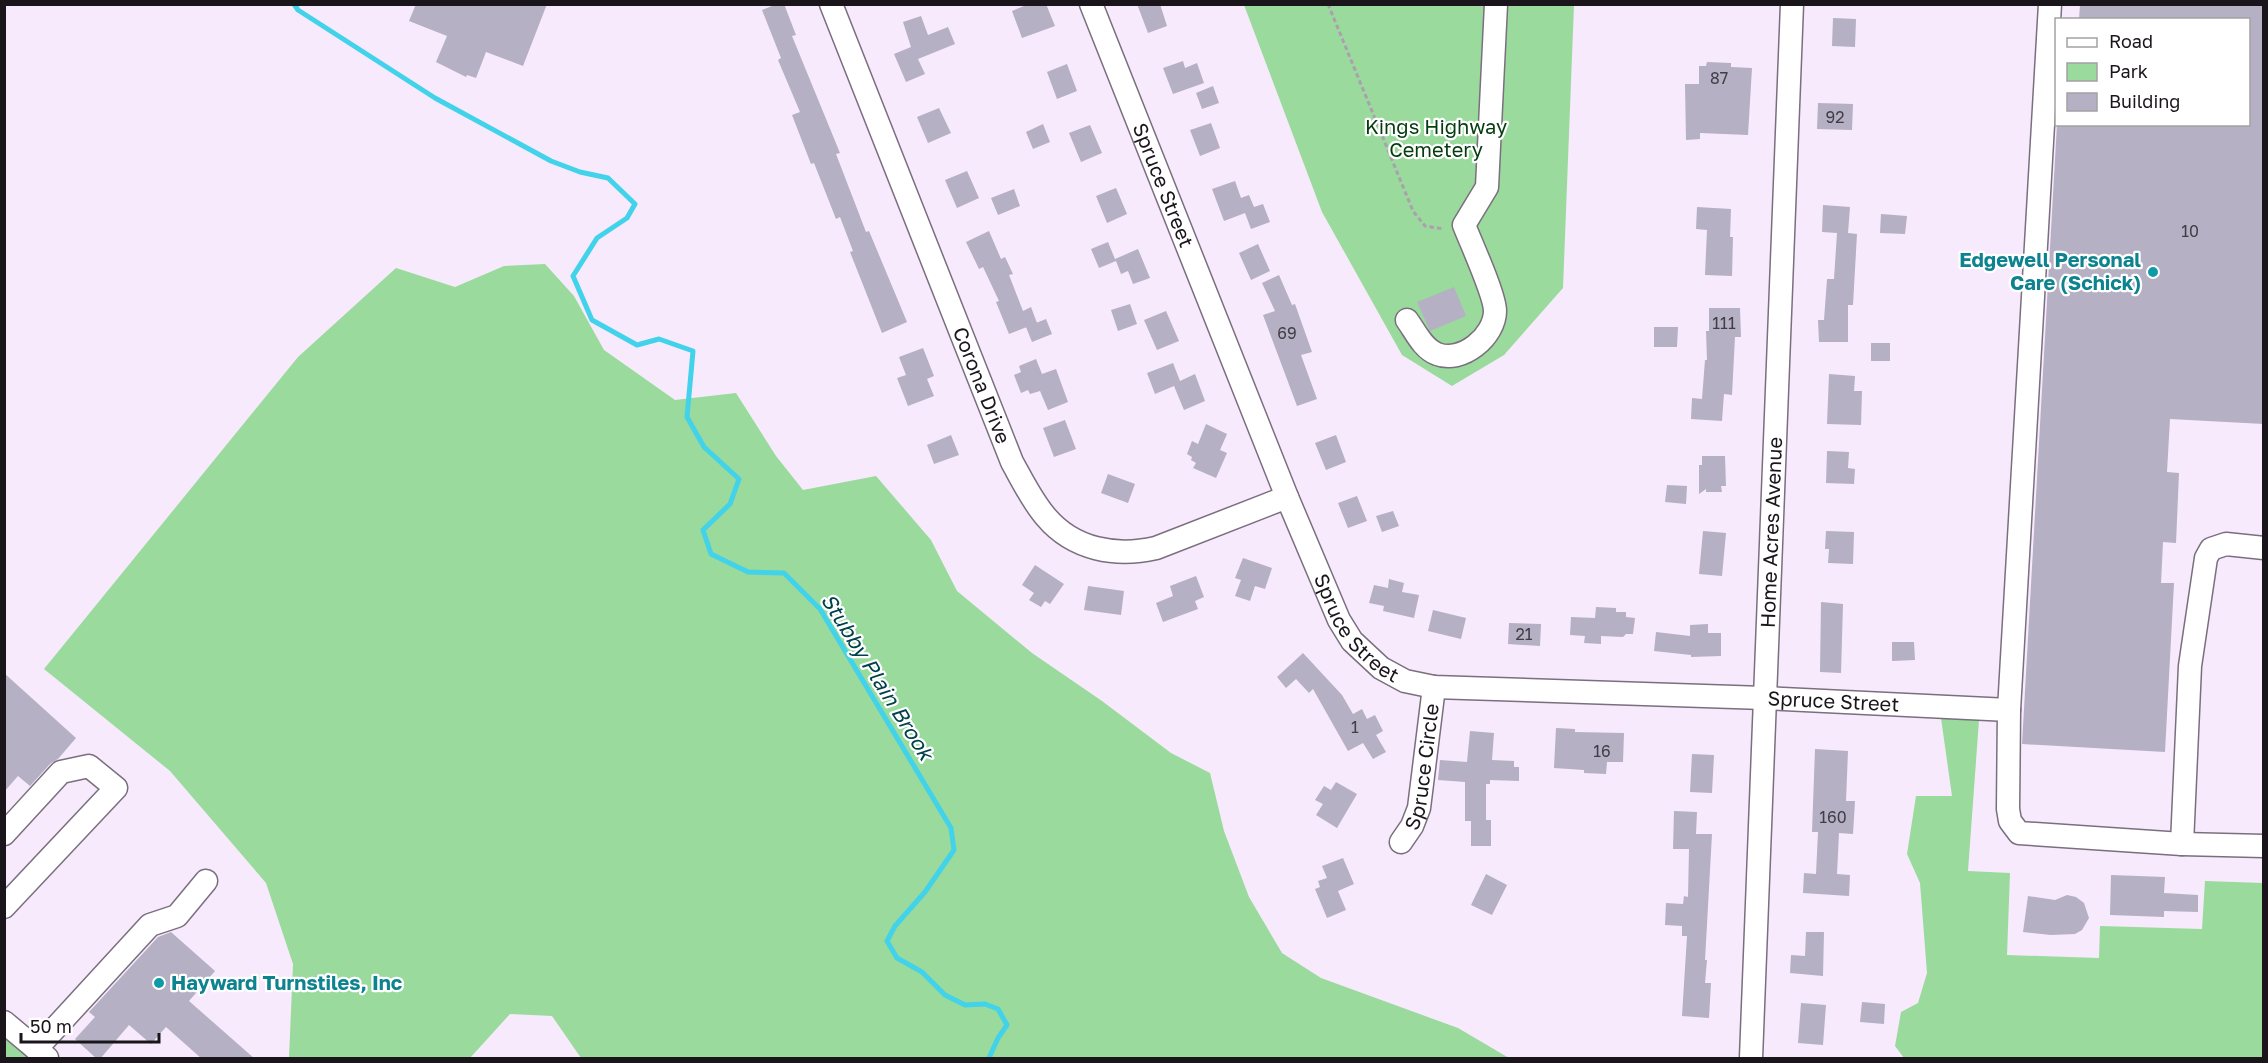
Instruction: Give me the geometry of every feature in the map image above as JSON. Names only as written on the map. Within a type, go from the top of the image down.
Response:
[{"type":"street","name":"Corona Drive","points":[[831,4],[1012,462],[1046,518],[1084,544],[1118,553],[1138,552],[1156,548],[1287,497]]},
{"type":"street","name":"Spruce Street","points":[[1091,4],[1287,497],[1339,620],[1352,641],[1372,661],[1405,681],[1434,687],[1764,698],[2009,710]]},
{"type":"street","points":[[1407,320],[1422,342],[1435,354],[1450,357],[1470,348],[1484,338],[1493,326],[1496,309],[1464,225],[1487,187],[1496,4]]},
{"type":"street","name":"Home Acres Avenue","points":[[1751,1059],[1792,4]]},
{"type":"street","points":[[2050,4],[2009,710],[2008,809],[2010,821],[2019,833],[2182,844],[2264,846]]},
{"type":"street","points":[[2182,844],[2190,666],[2206,558],[2211,549],[2226,544],[2264,548]]},
{"type":"street","name":"Spruce Circle","points":[[1401,842],[1419,808],[1434,687]]},
{"type":"street","points":[[4,834],[61,772],[89,766],[116,788],[4,907]]},
{"type":"street","points":[[4,1022],[42,1054],[150,925],[177,916],[206,881]]},
{"type":"path","points":[[1328,4],[1413,211],[1425,226],[1442,229],[1464,225]]},
{"type":"green space","name":"Kings Highway Cemetery","points":[[1244,5],[1574,5],[1563,288],[1504,355],[1452,386],[1402,355],[1322,212]]},
{"type":"green space","points":[[545,264],[574,296],[604,350],[675,400],[736,393],[776,456],[803,490],[876,476],[931,540],[957,591],[1032,653],[1102,701],[1171,753],[1210,773],[1224,831],[1249,897],[1282,953],[1321,978],[1458,1028],[1509,1058],[581,1058],[552,1016],[510,1014],[470,1058],[289,1058],[293,964],[266,883],[170,771],[44,669],[298,357],[396,268],[455,287],[504,266]]},
{"type":"green space","points":[[1941,718],[1979,720],[1968,871],[2010,873],[2007,955],[2099,958],[2100,926],[2202,929],[2205,881],[2263,883],[2263,1058],[1904,1058],[1895,1046],[1901,1012],[1918,1003],[1927,973],[1920,883],[1907,854],[1916,796],[1952,796]]},
{"type":"green space","points":[[5,1037],[31,1058],[5,1058]]},
{"type":"building","points":[[416,4],[547,4],[523,66],[486,52],[476,78],[467,75],[466,77],[436,62],[447,36],[409,21]]},
{"type":"building","points":[[777,4],[784,4],[796,35],[792,36],[840,153],[836,154],[866,232],[869,231],[907,322],[882,333],[850,252],[853,251],[840,217],[836,219],[792,115],[800,112],[778,60],[781,58],[762,10]]},
{"type":"building","points":[[1029,4],[1046,4],[1055,26],[1022,38],[1012,11]]},
{"type":"building","points":[[1137,4],[1160,4],[1167,26],[1148,33]]},
{"type":"building","name":"Edgewell Personal Care (Schick)","points":[[2080,4],[2264,4],[2264,424],[2170,419],[2167,472],[2179,473],[2176,543],[2163,542],[2161,583],[2174,583],[2165,752],[2022,744],[2057,126],[2250,126],[2250,18],[2079,18]]},
{"type":"building","points":[[921,16],[928,35],[948,27],[955,44],[918,59],[925,74],[906,82],[894,54],[911,47],[903,22]]},
{"type":"building","points":[[1833,18],[1856,19],[1855,47],[1832,46]]},
{"type":"building","points":[[1183,61],[1185,68],[1197,63],[1204,83],[1173,94],[1163,68]]},
{"type":"building","points":[[1707,62],[1731,63],[1731,67],[1752,68],[1748,135],[1700,133],[1700,139],[1686,140],[1685,84],[1699,84],[1699,66],[1706,66]]},
{"type":"building","points":[[1067,64],[1077,91],[1057,99],[1047,72]]},
{"type":"building","points":[[1213,86],[1219,103],[1202,109],[1196,93]]},
{"type":"building","points":[[1818,103],[1853,104],[1852,130],[1817,129]]},
{"type":"building","points":[[939,108],[951,133],[928,143],[917,117]]},
{"type":"building","points":[[1211,123],[1220,148],[1200,156],[1190,130]]},
{"type":"building","points":[[1043,124],[1050,142],[1033,149],[1026,132]]},
{"type":"building","points":[[1090,125],[1102,153],[1081,162],[1069,133]]},
{"type":"building","points":[[967,171],[979,198],[957,208],[945,180]]},
{"type":"building","points":[[1235,181],[1241,198],[1249,195],[1254,207],[1263,204],[1270,222],[1251,229],[1245,213],[1224,221],[1212,189]]},
{"type":"building","points":[[1116,188],[1127,214],[1107,223],[1096,196]]},
{"type":"building","points":[[1014,189],[1020,206],[998,215],[991,198]]},
{"type":"building","points":[[1823,205],[1850,207],[1848,233],[1857,234],[1853,305],[1848,305],[1848,342],[1819,342],[1818,320],[1824,320],[1827,279],[1834,279],[1837,233],[1822,232]]},
{"type":"building","points":[[1697,207],[1731,209],[1732,276],[1705,275],[1707,230],[1696,229]]},
{"type":"building","points":[[1881,214],[1907,216],[1905,234],[1880,233]]},
{"type":"building","points":[[989,231],[1001,259],[1005,257],[1013,274],[1009,275],[1023,311],[1031,307],[1037,323],[1009,334],[996,302],[999,301],[983,267],[979,269],[966,242]]},
{"type":"building","points":[[1108,242],[1115,259],[1138,249],[1150,278],[1133,284],[1128,271],[1121,274],[1116,261],[1099,268],[1091,249]]},
{"type":"building","points":[[1258,244],[1270,271],[1251,280],[1239,253]]},
{"type":"building","points":[[1279,275],[1292,305],[1295,304],[1312,352],[1301,355],[1317,399],[1297,406],[1263,315],[1275,311],[1262,283]]},
{"type":"building","points":[[1454,287],[1466,316],[1430,331],[1417,302]]},
{"type":"building","points":[[1130,304],[1137,324],[1118,331],[1111,310]]},
{"type":"building","points":[[1709,308],[1740,308],[1741,337],[1735,337],[1732,395],[1724,394],[1722,421],[1691,419],[1692,398],[1702,399],[1705,360],[1707,360],[1706,331],[1709,331]]},
{"type":"building","points":[[1166,311],[1179,341],[1157,350],[1144,320]]},
{"type":"building","points":[[1046,319],[1052,334],[1032,342],[1026,327]]},
{"type":"building","points":[[1654,327],[1678,327],[1677,347],[1654,347]]},
{"type":"building","points":[[1871,343],[1890,343],[1890,361],[1871,361]]},
{"type":"building","points":[[923,348],[934,376],[927,379],[934,396],[908,406],[897,378],[906,375],[899,357]]},
{"type":"building","points":[[1036,359],[1042,374],[1056,369],[1068,402],[1048,410],[1040,391],[1030,394],[1028,390],[1021,393],[1014,375],[1021,372],[1019,366]]},
{"type":"building","points":[[1173,363],[1180,381],[1195,374],[1205,401],[1184,410],[1174,386],[1155,394],[1147,373]]},
{"type":"building","points":[[1829,374],[1855,376],[1854,391],[1862,391],[1861,425],[1827,424]]},
{"type":"building","points":[[1065,420],[1076,449],[1054,457],[1043,428]]},
{"type":"building","points":[[1206,424],[1227,434],[1220,450],[1227,453],[1216,478],[1193,468],[1196,463],[1187,454],[1192,441],[1198,444]]},
{"type":"building","points":[[951,435],[959,455],[934,464],[927,445]]},
{"type":"building","points":[[1336,435],[1346,462],[1326,470],[1315,443]]},
{"type":"building","points":[[1827,451],[1849,452],[1848,468],[1855,469],[1854,484],[1826,483]]},
{"type":"building","points":[[1702,456],[1725,456],[1726,486],[1721,486],[1722,492],[1706,492],[1706,489],[1699,494],[1699,465],[1702,465]]},
{"type":"building","points":[[1108,474],[1135,484],[1128,503],[1101,493]]},
{"type":"building","points":[[1667,485],[1687,486],[1686,504],[1665,502]]},
{"type":"building","points":[[1357,496],[1367,521],[1348,528],[1338,503]]},
{"type":"building","points":[[1393,511],[1399,526],[1382,532],[1376,516]]},
{"type":"building","points":[[1703,531],[1726,533],[1722,576],[1699,574]]},
{"type":"building","points":[[1826,531],[1854,532],[1853,564],[1828,563],[1829,549],[1825,549]]},
{"type":"building","points":[[1243,558],[1272,568],[1265,589],[1255,586],[1250,601],[1235,596],[1241,580],[1235,578]]},
{"type":"building","points":[[1035,565],[1064,584],[1050,604],[1045,601],[1041,607],[1029,600],[1034,593],[1022,585]]},
{"type":"building","points":[[1196,576],[1204,597],[1195,601],[1198,609],[1163,622],[1156,603],[1173,596],[1170,586]]},
{"type":"building","points":[[1389,579],[1404,583],[1402,592],[1419,595],[1414,618],[1383,611],[1384,606],[1369,603],[1374,585],[1388,588]]},
{"type":"building","points":[[1088,586],[1124,591],[1121,615],[1084,610]]},
{"type":"building","points":[[1821,602],[1843,604],[1841,673],[1820,672]]},
{"type":"building","points":[[1596,607],[1616,608],[1616,612],[1626,612],[1626,617],[1635,618],[1633,634],[1626,634],[1623,637],[1601,636],[1601,644],[1584,643],[1585,636],[1570,635],[1571,617],[1595,618]]},
{"type":"building","points":[[1433,610],[1466,618],[1461,639],[1428,631]]},
{"type":"building","points":[[1509,623],[1541,624],[1540,646],[1508,644]]},
{"type":"building","points":[[1708,624],[1708,633],[1721,633],[1721,656],[1691,657],[1691,655],[1654,651],[1656,632],[1690,636],[1690,625]]},
{"type":"building","points":[[1892,642],[1914,642],[1915,660],[1892,661]]},
{"type":"building","points":[[1303,653],[1342,695],[1353,714],[1362,709],[1367,719],[1375,715],[1383,731],[1376,735],[1386,752],[1373,759],[1363,743],[1348,751],[1313,689],[1309,693],[1296,679],[1286,688],[1277,677]]},
{"type":"building","points":[[4,673],[76,738],[30,786],[18,776],[4,792]]},
{"type":"building","points":[[1556,728],[1575,729],[1575,732],[1624,733],[1623,762],[1607,762],[1606,774],[1554,768]]},
{"type":"building","points":[[1470,731],[1494,733],[1492,760],[1514,761],[1514,767],[1519,767],[1519,781],[1490,780],[1490,784],[1486,784],[1486,820],[1491,820],[1491,846],[1471,846],[1471,821],[1465,821],[1465,782],[1438,780],[1440,760],[1467,762]]},
{"type":"building","points":[[1815,749],[1848,751],[1846,801],[1855,801],[1853,834],[1839,833],[1837,874],[1850,875],[1849,896],[1803,893],[1804,873],[1816,874],[1818,832],[1812,832]]},
{"type":"building","points":[[1692,754],[1714,755],[1712,793],[1690,792]]},
{"type":"building","points":[[1336,782],[1357,794],[1337,828],[1316,815],[1323,804],[1315,800],[1324,786],[1331,790]]},
{"type":"building","points":[[1674,811],[1697,812],[1696,834],[1712,834],[1705,960],[1707,960],[1705,983],[1711,983],[1709,1018],[1682,1016],[1687,936],[1682,936],[1682,926],[1665,925],[1666,903],[1683,904],[1684,896],[1688,897],[1689,849],[1673,849]]},
{"type":"building","points":[[1343,858],[1354,884],[1338,891],[1346,910],[1327,918],[1315,889],[1320,887],[1318,881],[1327,878],[1322,866]]},
{"type":"building","points":[[1486,874],[1507,885],[1492,915],[1471,905]]},
{"type":"building","points":[[2111,875],[2165,877],[2164,893],[2198,895],[2198,912],[2164,911],[2164,917],[2110,915]]},
{"type":"building","points":[[2067,895],[2076,897],[2084,903],[2089,918],[2082,930],[2075,934],[2051,935],[2023,932],[2028,896],[2055,900]]},
{"type":"building","name":"Hayward Turnstiles, Inc","points":[[171,932],[215,971],[189,1001],[255,1059],[202,1059],[166,1027],[151,1044],[129,1025],[100,1059],[97,1059],[75,1039],[95,1017],[89,1012],[158,937]]},
{"type":"building","points":[[1806,932],[1824,932],[1823,976],[1790,973],[1791,955],[1805,956]]},
{"type":"building","points":[[1862,1002],[1885,1004],[1884,1024],[1860,1022]]},
{"type":"building","points":[[1801,1003],[1826,1005],[1823,1045],[1798,1043]]},
{"type":"waterway","name":"Stubby Plain Brook","points":[[294,4],[298,10],[435,98],[551,161],[580,172],[608,178],[635,204],[627,218],[597,238],[573,276],[592,320],[637,345],[659,339],[693,351],[687,417],[704,447],[739,479],[730,504],[703,530],[711,554],[748,572],[784,573],[820,609],[951,828],[954,850],[925,892],[895,926],[887,941],[897,958],[922,972],[945,995],[965,1005],[985,1004],[998,1009],[1007,1025],[989,1058]]},
{"type":"place","name":"Edgewell Personal Care (Schick)","points":[[2153,272]]},
{"type":"place","name":"Hayward Turnstiles, Inc","points":[[159,983]]}]
